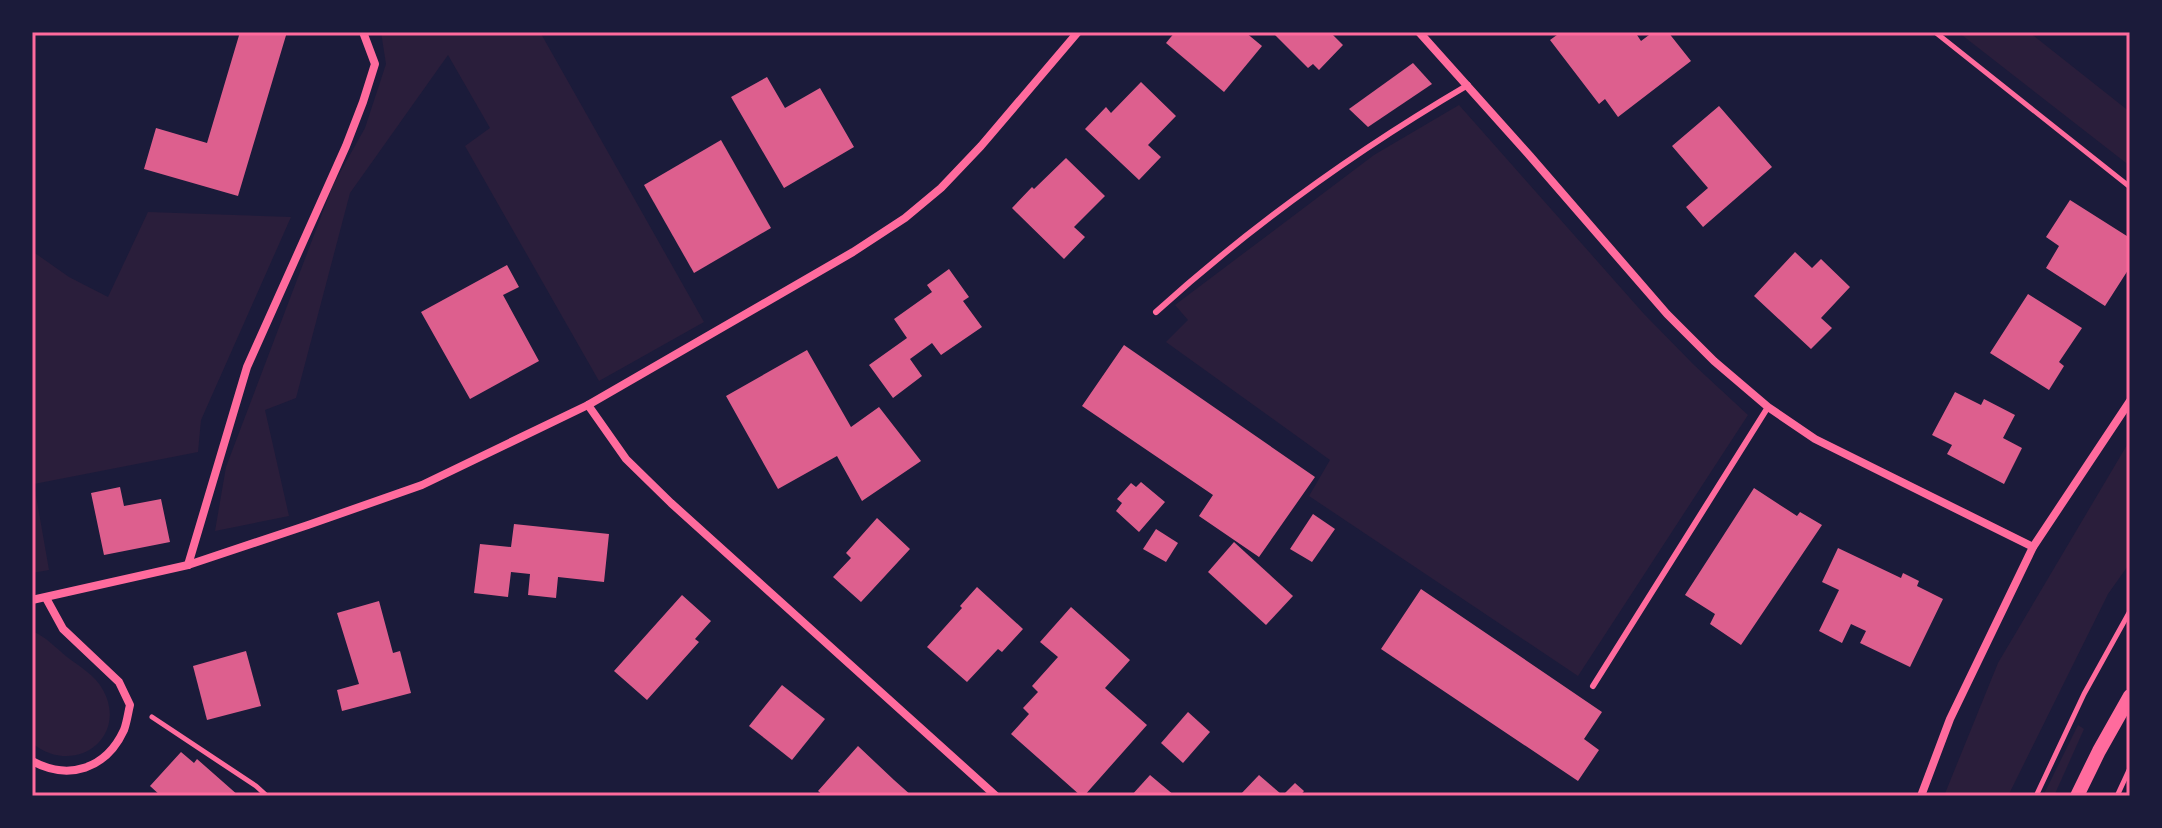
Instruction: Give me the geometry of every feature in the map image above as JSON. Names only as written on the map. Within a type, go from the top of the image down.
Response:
[{"type":"street","points":[[188,565],[247,367],[346,146],[375,64],[363,32]]},
{"type":"street","points":[[32,600],[188,565],[308,525],[422,485],[588,405],[853,252],[905,218],[941,188],[981,146],[1078,32]]},
{"type":"street","points":[[1419,32],[1667,314],[1714,361],[1768,407],[1815,439],[2033,547]]},
{"type":"street","points":[[1921,796],[1950,719],[2033,547],[2130,401]]},
{"type":"street","points":[[588,405],[626,459],[671,503],[996,796]]},
{"type":"street","points":[[32,761],[61,771],[78,770],[96,763],[112,749],[125,728],[130,705],[119,682],[63,629],[46,598]]},
{"type":"street","points":[[2077,796],[2130,696]]},
{"type":"lane","points":[[1156,312],[1194,278],[1317,184],[1409,120],[1468,85]]},
{"type":"lane","points":[[1593,686],[1768,407]]},
{"type":"path","points":[[1935,32],[2130,187]]},
{"type":"path","points":[[2036,796],[2084,694],[2130,611]]},
{"type":"path","points":[[130,705],[267,796]]},
{"type":"path","points":[[2117,796],[2130,768]]},
{"type":"shaded area","points":[[381,32],[540,32],[704,322],[599,381],[465,146],[490,128],[448,55],[350,193],[296,398],[265,410],[289,516],[215,531],[226,467],[333,185],[365,128],[386,64]]},
{"type":"shaded area","points":[[1958,32],[2029,32],[2130,112],[2130,166]]},
{"type":"shaded area","points":[[1459,105],[1644,314],[1748,415],[1578,676],[1309,496],[1330,460],[1166,342],[1188,320],[1175,305],[1374,155]]},
{"type":"shaded area","points":[[148,212],[291,217],[201,420],[198,452],[34,484],[49,570],[32,573],[32,251],[69,277],[108,297]]},
{"type":"shaded area","points":[[2130,440],[2130,563],[2108,594],[2008,796],[1944,796],[1998,663]]},
{"type":"shaded area","points":[[32,631],[87,672],[103,690],[109,707],[109,723],[103,737],[80,754],[65,756],[48,753],[32,743]]},
{"type":"shaded area","points":[[2078,725],[2084,729],[2054,796],[2043,796]]},
{"type":"building","points":[[240,32],[287,32],[238,196],[144,169],[156,128],[207,143]]},
{"type":"building","points":[[1175,32],[1245,32],[1262,46],[1224,92],[1166,43]]},
{"type":"building","points":[[1272,32],[1330,32],[1343,45],[1319,70],[1313,64],[1308,68]]},
{"type":"building","points":[[1561,32],[1635,32],[1641,41],[1653,32],[1668,32],[1691,61],[1618,117],[1605,99],[1599,104],[1550,40]]},
{"type":"building","points":[[1413,63],[1432,84],[1368,127],[1349,109]]},
{"type":"building","points":[[767,77],[785,108],[820,88],[854,147],[784,188],[731,97]]},
{"type":"building","points":[[1141,82],[1176,116],[1148,145],[1161,157],[1139,180],[1085,129],[1106,107],[1111,113]]},
{"type":"building","points":[[1719,106],[1772,167],[1703,227],[1686,207],[1708,188],[1672,146]]},
{"type":"building","points":[[721,140],[771,228],[694,273],[644,185]]},
{"type":"building","points":[[1066,158],[1105,196],[1074,227],[1085,237],[1064,259],[1012,208]]},
{"type":"building","points":[[2070,200],[2130,238],[2130,267],[2105,306],[2046,268],[2059,246],[2046,237]]},
{"type":"building","points":[[1795,252],[1812,268],[1821,259],[1850,287],[1821,318],[1832,328],[1811,349],[1754,296]]},
{"type":"building","points":[[507,265],[519,287],[503,295],[539,361],[470,399],[421,312]]},
{"type":"building","points":[[949,269],[969,297],[963,301],[982,327],[941,355],[932,343],[910,359],[922,376],[893,398],[869,365],[907,338],[894,319],[932,292],[927,285]]},
{"type":"building","points":[[2028,294],[2082,328],[2059,362],[2064,366],[2049,390],[1990,353]]},
{"type":"building","points":[[1124,345],[1315,477],[1259,557],[1199,516],[1213,495],[1082,406]]},
{"type":"building","points":[[807,350],[851,427],[879,407],[921,461],[862,501],[837,456],[778,489],[726,396]]},
{"type":"building","points":[[1955,392],[1981,405],[1984,399],[2015,415],[2003,438],[2022,448],[2004,484],[1947,454],[1952,445],[1932,435]]},
{"type":"building","points":[[1141,482],[1165,502],[1139,532],[1116,511],[1122,503],[1117,499],[1131,483],[1136,487]]},
{"type":"building","points":[[120,487],[124,506],[161,499],[170,542],[104,555],[91,493]]},
{"type":"building","points":[[1754,488],[1797,516],[1800,512],[1822,525],[1741,645],[1710,624],[1715,614],[1685,595]]},
{"type":"building","points":[[1313,514],[1335,529],[1312,562],[1290,549]]},
{"type":"building","points":[[877,518],[910,549],[861,602],[833,577],[851,558],[846,553]]},
{"type":"building","points":[[514,524],[609,534],[604,582],[558,577],[556,598],[528,595],[530,574],[511,572],[508,597],[474,593],[480,544],[511,547]]},
{"type":"building","points":[[1156,529],[1178,543],[1166,562],[1143,549]]},
{"type":"building","points":[[1234,542],[1293,596],[1266,625],[1208,572]]},
{"type":"building","points":[[1838,548],[1901,578],[1903,573],[1919,581],[1917,586],[1943,599],[1910,667],[1860,643],[1866,631],[1851,624],[1842,643],[1819,631],[1839,590],[1822,582]]},
{"type":"building","points":[[977,587],[1023,629],[1002,652],[998,649],[967,682],[927,647]]},
{"type":"building","points":[[1421,589],[1602,712],[1584,739],[1599,750],[1578,781],[1381,649]]},
{"type":"building","points":[[682,595],[711,621],[695,639],[699,642],[647,700],[614,671]]},
{"type":"building","points":[[379,601],[393,653],[400,651],[411,693],[342,711],[337,690],[359,684],[337,613]]},
{"type":"building","points":[[1071,607],[1130,660],[1105,688],[1147,725],[1084,796],[1011,734],[1029,714],[1023,708],[1038,692],[1032,686],[1058,657],[1040,642]]},
{"type":"building","points":[[246,651],[261,706],[207,720],[193,666]]},
{"type":"building","points":[[782,685],[825,719],[792,760],[749,726]]},
{"type":"building","points":[[1188,712],[1210,732],[1183,763],[1161,743]]},
{"type":"building","points":[[858,746],[912,796],[824,796],[818,791]]},
{"type":"building","points":[[181,752],[194,763],[197,759],[239,796],[161,796],[150,786]]},
{"type":"building","points":[[1150,775],[1175,796],[1131,796]]},
{"type":"building","points":[[1259,775],[1281,794],[1239,796]]},
{"type":"building","points":[[1295,783],[1304,791],[1300,796],[1282,796]]}]
